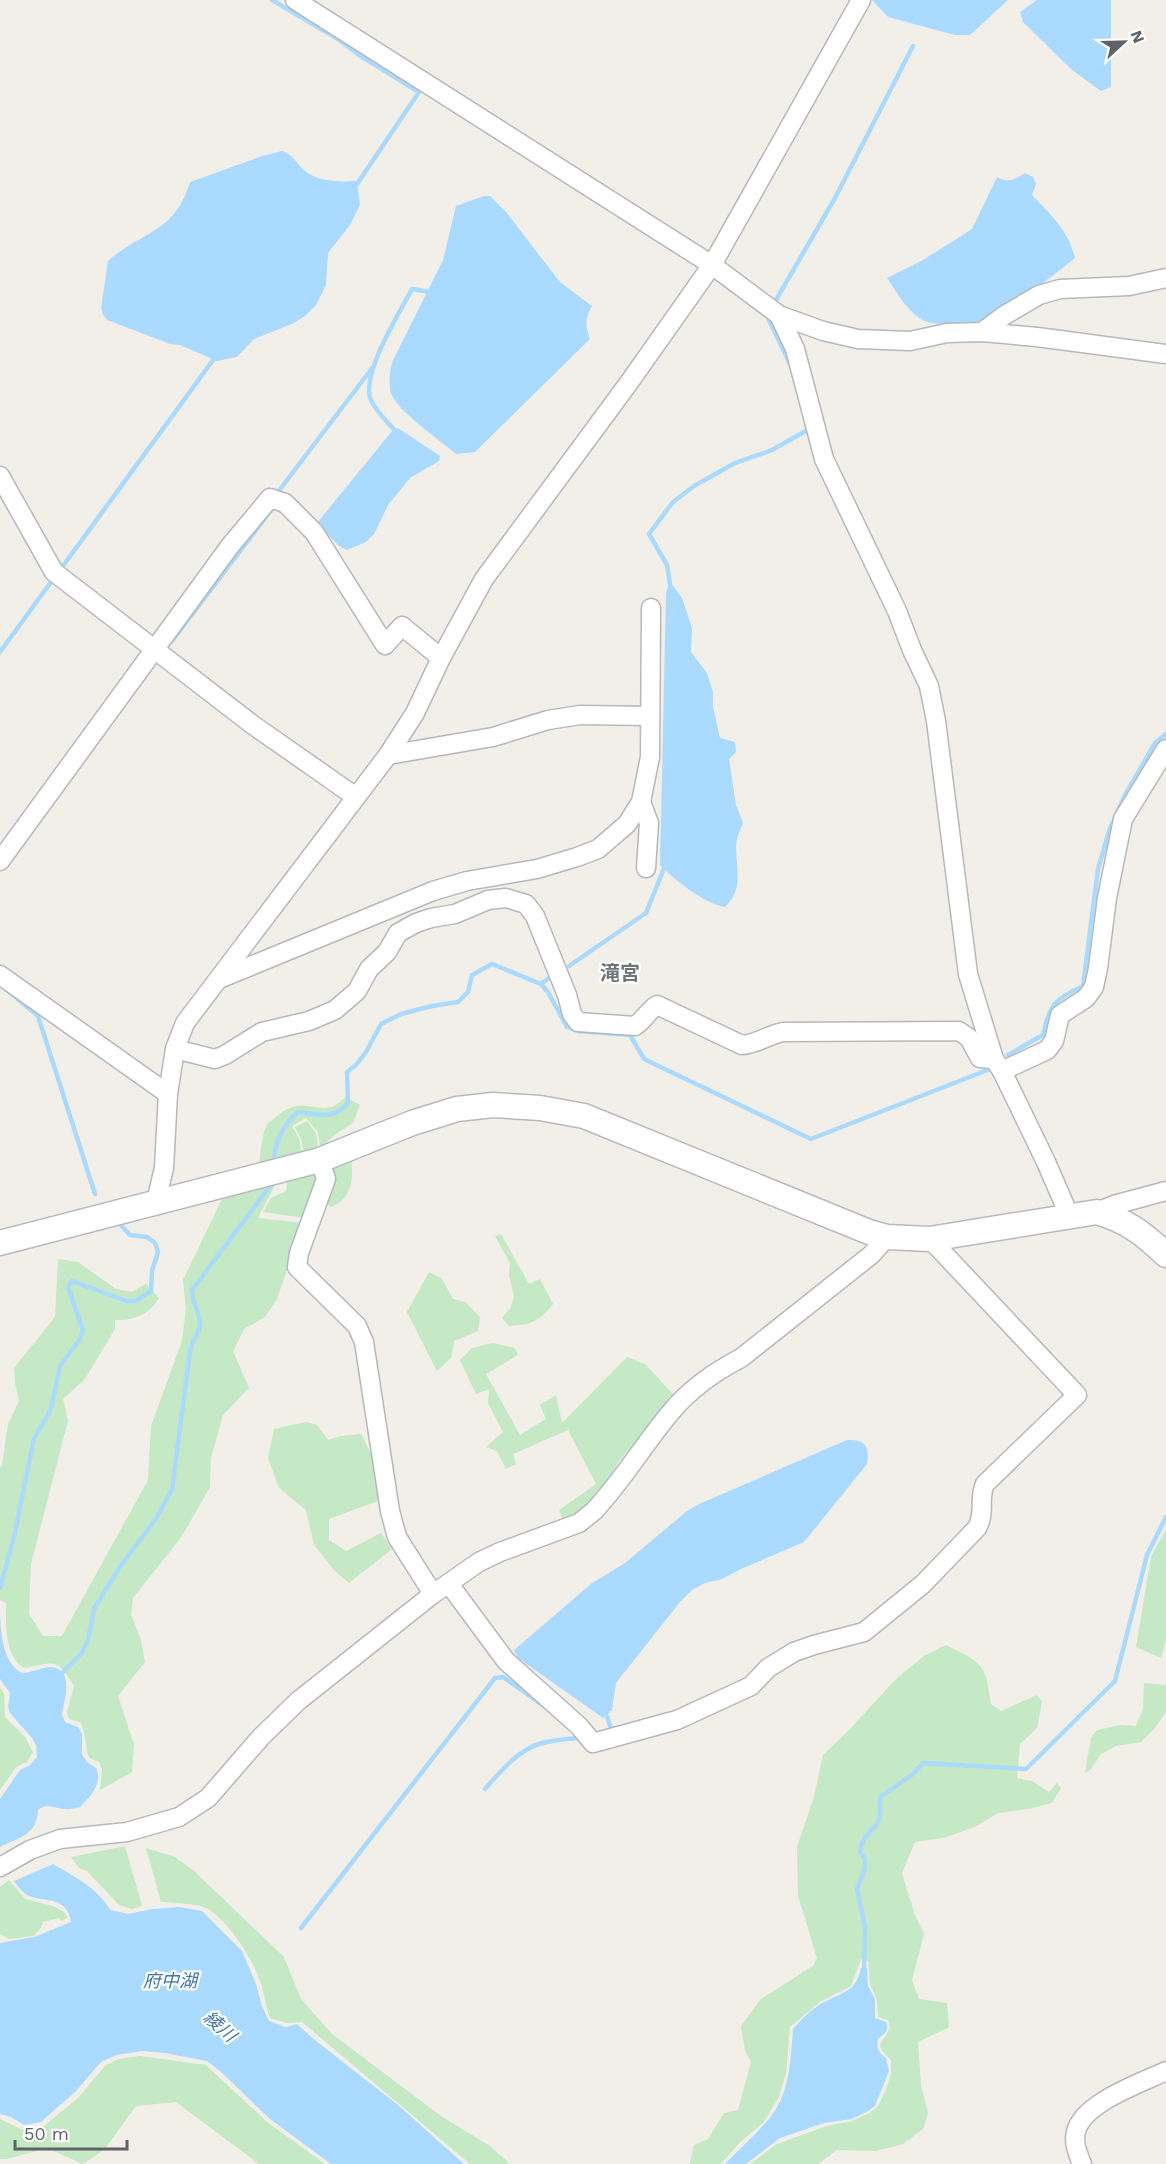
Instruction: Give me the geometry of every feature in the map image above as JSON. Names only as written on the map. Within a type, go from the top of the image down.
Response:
[{"type":"street","points":[[295,0],[712,265],[779,315],[823,332],[858,339],[910,341],[946,333],[982,332],[1166,354]]},
{"type":"street","points":[[156,1201],[164,1168],[168,1094],[176,1049],[185,1023],[387,755],[415,713],[441,658],[484,579],[628,384],[712,265],[861,0]]},
{"type":"street","points":[[982,332],[1039,295],[1060,289],[1129,286],[1166,278]]},
{"type":"street","points":[[779,315],[795,349],[824,459],[897,611],[929,686],[936,721],[968,974],[998,1065],[1046,1162],[1069,1215]]},
{"type":"street","points":[[0,476],[54,572],[254,725],[356,797]]},
{"type":"street","points":[[0,861],[230,546],[270,498],[285,503],[314,532],[385,645],[402,626],[441,658]]},
{"type":"street","points":[[218,979],[434,891],[467,881],[537,869],[598,849],[627,824],[641,802],[650,758],[651,608]]},
{"type":"street","points":[[387,755],[493,737],[548,720],[580,715],[649,716]]},
{"type":"street","points":[[176,1049],[214,1059],[225,1055],[262,1032],[309,1021],[335,1010],[357,991],[369,969],[387,952],[398,933],[431,918],[455,914],[488,900],[506,898],[526,904],[535,916],[567,995],[572,1014],[578,1022],[635,1026],[642,1022],[650,1010],[657,1005],[742,1045],[753,1044],[771,1034],[783,1032],[958,1031],[969,1038],[980,1058],[998,1065],[1047,1050],[1054,1041],[1060,1016],[1086,998],[1094,987],[1107,898],[1123,819],[1166,748]]},
{"type":"street","points":[[641,802],[649,823],[646,868]]},
{"type":"street","points":[[0,975],[168,1094]]},
{"type":"street","points":[[0,1243],[320,1160],[412,1123],[457,1109],[493,1105],[540,1108],[584,1116],[887,1237],[930,1239],[1097,1212],[1114,1204],[1166,1191]]},
{"type":"street","points":[[320,1160],[326,1179],[298,1253],[297,1267],[357,1326],[364,1342],[390,1511],[397,1537],[433,1594]]},
{"type":"street","points":[[1097,1212],[1119,1218],[1136,1228],[1166,1255]]},
{"type":"street","points":[[0,1867],[30,1850],[60,1839],[127,1832],[179,1817],[208,1798],[261,1737],[298,1701],[433,1594],[479,1562],[579,1522],[594,1511],[672,1410],[688,1395],[719,1369],[741,1358],[754,1345],[871,1256],[887,1237]]},
{"type":"street","points":[[448,1584],[506,1661],[564,1712],[592,1743],[678,1720],[751,1686],[768,1668],[794,1652],[864,1632],[922,1584],[977,1528],[983,1518],[982,1491],[985,1484],[1077,1395],[930,1239]]},
{"type":"street","points":[[1082,2164],[1075,2144],[1076,2131],[1084,2115],[1100,2103],[1166,2071]]},
{"type":"green space","points":[[345,1097],[360,1105],[353,1123],[320,1148],[318,1132],[306,1118],[292,1126],[299,1139],[302,1154],[259,1163],[265,1129],[277,1116],[297,1106],[329,1107]]},
{"type":"green space","points":[[307,1121],[316,1133],[318,1149],[304,1153],[295,1127]]},
{"type":"green space","points":[[351,1159],[350,1187],[343,1199],[331,1207],[327,1204],[326,1195],[329,1168]]},
{"type":"green space","points":[[318,1171],[320,1181],[305,1218],[263,1212],[271,1198],[286,1191],[287,1182]]},
{"type":"green space","points":[[275,1185],[258,1218],[303,1223],[277,1299],[265,1317],[244,1329],[233,1351],[249,1388],[223,1415],[211,1458],[210,1487],[182,1536],[133,1598],[131,1614],[141,1640],[145,1662],[118,1696],[134,1745],[132,1772],[100,1790],[102,1769],[99,1762],[89,1758],[81,1723],[69,1719],[67,1712],[74,1686],[59,1666],[49,1663],[24,1668],[17,1663],[8,1639],[6,1603],[0,1600],[0,1468],[8,1424],[19,1401],[14,1368],[55,1317],[58,1259],[78,1262],[116,1289],[132,1292],[146,1284],[159,1298],[141,1315],[115,1320],[115,1329],[85,1379],[63,1399],[68,1421],[31,1564],[29,1614],[43,1636],[62,1636],[148,1480],[151,1426],[182,1341],[186,1309],[183,1280],[222,1199],[262,1186]]},
{"type":"green space","points":[[501,1234],[529,1284],[540,1279],[553,1304],[543,1315],[529,1323],[509,1326],[502,1318],[511,1307],[514,1296],[509,1276],[510,1263],[495,1236]]},
{"type":"green space","points":[[429,1272],[442,1279],[453,1299],[465,1302],[480,1317],[478,1331],[454,1341],[451,1358],[437,1371],[407,1312]]},
{"type":"green space","points":[[493,1343],[515,1348],[518,1355],[486,1374],[520,1435],[546,1419],[540,1405],[556,1395],[562,1423],[627,1357],[645,1364],[673,1394],[662,1412],[619,1461],[600,1493],[581,1510],[563,1519],[559,1510],[596,1484],[568,1430],[513,1454],[516,1464],[506,1469],[497,1451],[486,1447],[503,1432],[488,1403],[489,1389],[476,1394],[460,1360],[472,1348]]},
{"type":"green space","points":[[306,1422],[317,1425],[328,1440],[361,1434],[376,1466],[379,1482],[378,1501],[329,1519],[329,1540],[346,1551],[381,1533],[392,1549],[349,1583],[334,1570],[314,1545],[306,1510],[279,1488],[268,1458],[274,1429]]},
{"type":"green space","points":[[1166,1529],[1166,1641],[1161,1658],[1136,1647],[1151,1557]]},
{"type":"green space","points":[[946,1645],[968,1656],[980,1666],[987,1680],[991,1704],[1001,1711],[1037,1695],[1042,1702],[1037,1728],[1020,1744],[1017,1778],[1032,1781],[1049,1792],[1057,1783],[1061,1788],[1052,1803],[998,1813],[975,1827],[943,1838],[915,1842],[902,1873],[915,1915],[924,1934],[912,1980],[919,1999],[947,2003],[949,2027],[918,2042],[921,2086],[928,2113],[924,2128],[903,2144],[876,2151],[837,2150],[818,2164],[750,2164],[777,2144],[827,2126],[852,2121],[870,2113],[878,2106],[891,2073],[891,2060],[880,2046],[890,2027],[888,2020],[878,2017],[877,2000],[870,1984],[868,1961],[861,1959],[851,1986],[821,2001],[790,2027],[786,2073],[779,2097],[764,2122],[741,2141],[721,2164],[690,2164],[694,2145],[708,2139],[724,2113],[738,2110],[751,2062],[745,2050],[741,2026],[761,1999],[813,1966],[817,1958],[798,1896],[797,1847],[814,1797],[823,1755],[896,1679],[924,1656]]},
{"type":"green space","points":[[1144,1683],[1166,1685],[1166,1712],[1141,1742],[1116,1746],[1101,1754],[1090,1770],[1085,1773],[1091,1738],[1097,1730],[1121,1725],[1136,1726],[1143,1708]]},
{"type":"green space","points":[[0,1687],[4,1694],[5,1717],[25,1737],[33,1752],[27,1762],[16,1767],[0,1790]]},
{"type":"green space","points":[[125,1846],[142,1906],[132,1909],[119,1905],[87,1871],[79,1868],[71,1857]]},
{"type":"green space","points":[[146,1848],[175,1857],[194,1871],[284,1957],[301,1999],[332,2034],[441,2116],[490,2146],[510,2164],[470,2164],[302,2022],[286,2023],[270,2018],[259,1978],[239,1942],[225,1924],[207,1908],[161,1902]]},
{"type":"green space","points":[[9,1880],[25,1899],[53,1906],[68,1917],[62,1921],[59,1918],[43,1922],[34,1936],[9,1939],[0,1934],[0,1887]]},
{"type":"green space","points":[[140,2056],[206,2065],[267,2122],[325,2164],[259,2164],[176,2102],[136,2106],[105,2149],[83,2164],[47,2148],[0,2159],[0,2119],[23,2130],[44,2126],[78,2098],[105,2066],[118,2059]]},
{"type":"water","points":[[872,0],[1008,0],[970,35],[955,35],[888,17]]},
{"type":"water","points":[[1037,0],[1111,0],[1111,87],[1101,91],[1072,70],[1023,22],[1020,12]]},
{"type":"water","points":[[282,151],[290,155],[313,176],[332,181],[357,181],[360,205],[350,225],[328,253],[326,285],[316,305],[305,316],[292,324],[254,339],[237,357],[217,361],[180,345],[170,344],[107,320],[101,308],[108,261],[166,222],[183,199],[190,182]]},
{"type":"water","points":[[1025,173],[1033,177],[1036,184],[1032,195],[1064,231],[1075,258],[1030,292],[982,320],[950,325],[932,323],[919,318],[905,304],[887,278],[923,260],[972,229],[997,177],[1015,179]]},
{"type":"water","points":[[490,196],[506,212],[560,282],[592,306],[587,322],[590,339],[475,452],[456,454],[401,408],[391,393],[390,376],[393,360],[443,260],[456,206]]},
{"type":"water","points":[[398,428],[440,456],[439,461],[410,478],[388,505],[374,534],[366,542],[347,550],[339,546],[317,523],[393,430]]},
{"type":"water","points":[[673,586],[682,598],[692,628],[691,652],[707,673],[713,693],[713,707],[720,738],[735,742],[736,752],[729,759],[736,805],[743,823],[736,843],[737,886],[725,907],[708,901],[690,890],[660,865],[666,593],[668,587]]},
{"type":"water","points":[[847,1440],[862,1442],[865,1445],[868,1453],[867,1464],[804,1542],[692,1590],[616,1683],[612,1710],[603,1718],[518,1658],[514,1650],[592,1583],[625,1563],[687,1511]]},
{"type":"water","points":[[0,1615],[4,1648],[16,1668],[22,1673],[51,1667],[58,1669],[66,1679],[62,1714],[65,1722],[78,1727],[82,1734],[82,1754],[87,1762],[96,1768],[98,1779],[92,1794],[80,1807],[68,1809],[47,1806],[41,1808],[38,1810],[31,1830],[0,1847],[0,1799],[20,1770],[30,1765],[37,1757],[36,1745],[32,1738],[10,1713],[8,1707],[10,1693],[0,1679]]},
{"type":"water","name":"府中湖","points":[[53,1864],[92,1889],[111,1910],[128,1914],[179,1907],[202,1911],[242,1951],[269,2021],[286,2027],[297,2024],[398,2105],[464,2164],[331,2164],[270,2119],[207,2061],[165,2053],[142,2051],[117,2055],[101,2062],[76,2091],[41,2122],[24,2125],[11,2117],[0,2114],[0,1943],[34,1937],[71,1922],[69,1913],[60,1904],[27,1895],[14,1881]]},
{"type":"water","points":[[861,1968],[867,1968],[868,1986],[875,1999],[875,2018],[886,2022],[887,2028],[878,2039],[878,2045],[880,2052],[886,2058],[889,2071],[875,2106],[852,2119],[824,2123],[780,2138],[746,2164],[725,2164],[763,2126],[779,2103],[787,2083],[793,2029],[813,2009],[851,1988]]},
{"type":"waterway","points":[[272,0],[338,39],[359,55],[419,92],[355,187]]},
{"type":"waterway","points":[[776,300],[835,198],[913,46]]},
{"type":"waterway","points":[[397,433],[371,400],[369,389],[371,375],[383,344],[412,289],[431,292]]},
{"type":"waterway","points":[[769,320],[791,366]]},
{"type":"waterway","points":[[60,570],[216,356]]},
{"type":"waterway","points":[[278,492],[373,367]]},
{"type":"waterway","points":[[671,591],[667,565],[649,534],[673,502],[694,486],[735,463],[772,450],[811,428]]},
{"type":"waterway","points":[[172,641],[272,509]]},
{"type":"waterway","points":[[0,652],[51,582]]},
{"type":"waterway","points":[[1008,1055],[1043,1035],[1048,1017],[1055,1004],[1083,986],[1098,869],[1109,831],[1125,795],[1155,743],[1166,734]]},
{"type":"waterway","points":[[569,966],[646,913],[665,866]]},
{"type":"waterway","points":[[274,1158],[282,1133],[298,1112],[331,1114],[348,1103],[347,1072],[366,1052],[381,1024],[401,1014],[458,1002],[468,992],[472,975],[492,964],[541,984],[549,978]]},
{"type":"waterway","points":[[541,984],[548,992],[567,1027],[578,1031],[630,1035],[644,1059],[811,1139],[990,1069]]},
{"type":"waterway","points":[[7,990],[38,1016],[95,1194]]},
{"type":"waterway","points":[[59,1676],[81,1654],[88,1641],[94,1609],[119,1568],[155,1520],[172,1490],[190,1351],[200,1324],[192,1290],[270,1186]]},
{"type":"waterway","points":[[0,1588],[14,1537],[34,1439],[51,1409],[60,1366],[80,1339],[83,1330],[68,1287],[72,1281],[126,1301],[135,1301],[151,1291],[152,1271],[158,1252],[155,1243],[147,1237],[130,1235],[119,1223]]},
{"type":"waterway","points":[[864,1973],[865,1927],[857,1889],[865,1869],[865,1859],[860,1852],[864,1838],[879,1819],[880,1797],[913,1774],[923,1763],[1026,1769],[1115,1681],[1147,1555],[1166,1517]]},
{"type":"waterway","points":[[301,1928],[495,1678],[503,1677],[545,1707]]},
{"type":"waterway","points":[[605,1711],[611,1728],[607,1732]]},
{"type":"waterway","points":[[485,1789],[509,1763],[531,1747],[577,1738]]},
{"type":"district","name":"滝宮","points":[[620,973]]},
{"type":"water label","name":"綾川","points":[[220,2026]]}]
